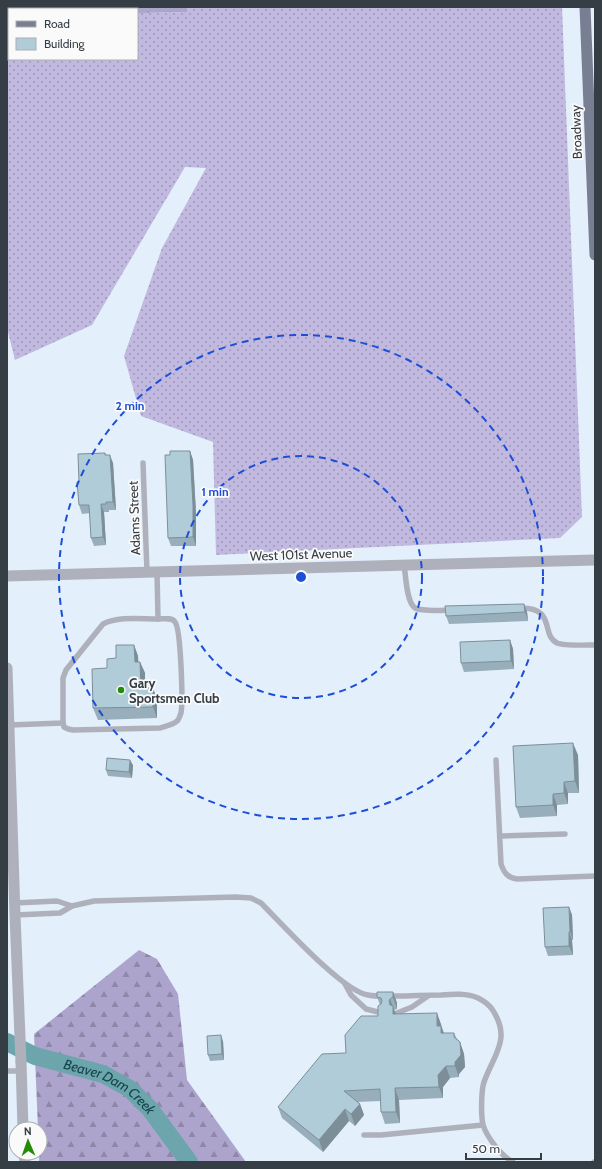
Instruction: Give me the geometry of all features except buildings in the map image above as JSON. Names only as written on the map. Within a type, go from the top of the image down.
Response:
[{"type":"main road","name":"Broadway","points":[[585,7],[595,255]]},
{"type":"street","name":"West 101st Avenue","points":[[7,576],[595,560]]},
{"type":"street","points":[[7,668],[14,903],[24,1121]]},
{"type":"lane","name":"Adams Street","points":[[142,463],[152,573],[158,618]]},
{"type":"lane","points":[[404,565],[408,595],[415,608],[429,610],[456,610]]},
{"type":"lane","points":[[511,608],[538,610],[544,616],[552,638],[556,642],[562,644],[595,645]]},
{"type":"lane","points":[[158,618],[172,619],[176,622],[180,639],[182,702],[181,714],[178,721],[160,728],[73,730],[64,727],[64,723],[62,678],[71,663],[103,624],[109,621],[117,620],[158,618]]},
{"type":"lane","points":[[9,725],[64,723]]},
{"type":"lane","points":[[496,760],[501,864],[508,877],[517,880],[595,876]]},
{"type":"lane","points":[[500,836],[565,834]]},
{"type":"lane","points":[[15,916],[60,913],[72,906],[94,901],[228,897],[251,898],[261,903],[332,972],[354,990],[367,995],[462,994],[478,998],[491,1007],[500,1024],[502,1038],[484,1084],[482,1105],[483,1125],[493,1143],[506,1158],[513,1162]]},
{"type":"lane","points":[[14,903],[57,901],[72,906]]},
{"type":"lane","points":[[344,982],[351,995],[366,1009],[382,1013]]},
{"type":"lane","points":[[397,1013],[412,1007],[429,995]]},
{"type":"lane","points":[[7,1072],[21,1066]]},
{"type":"lane","points":[[364,1135],[381,1135],[483,1125]]},
{"type":"shaded area","points":[[187,7],[562,7],[582,517],[560,538],[216,555],[213,442],[141,416],[124,356],[162,248],[206,168],[185,167],[92,325],[15,360],[7,328],[7,17],[8,60],[138,60],[138,13],[187,12]]},
{"type":"green space","points":[[7,7],[187,7],[187,12],[138,13],[138,8],[8,8],[7,17]]},
{"type":"green space","points":[[139,950],[157,959],[178,994],[187,1080],[246,1162],[39,1162],[48,1161],[48,1121],[38,1121],[34,1034]]},
{"type":"waterway","name":"Beaver Dam Creek","points":[[7,1042],[35,1056],[103,1074],[130,1089],[150,1109],[189,1162]]},
{"type":"place","name":"Gary Sportsmen Club","points":[[121,690]]}]
